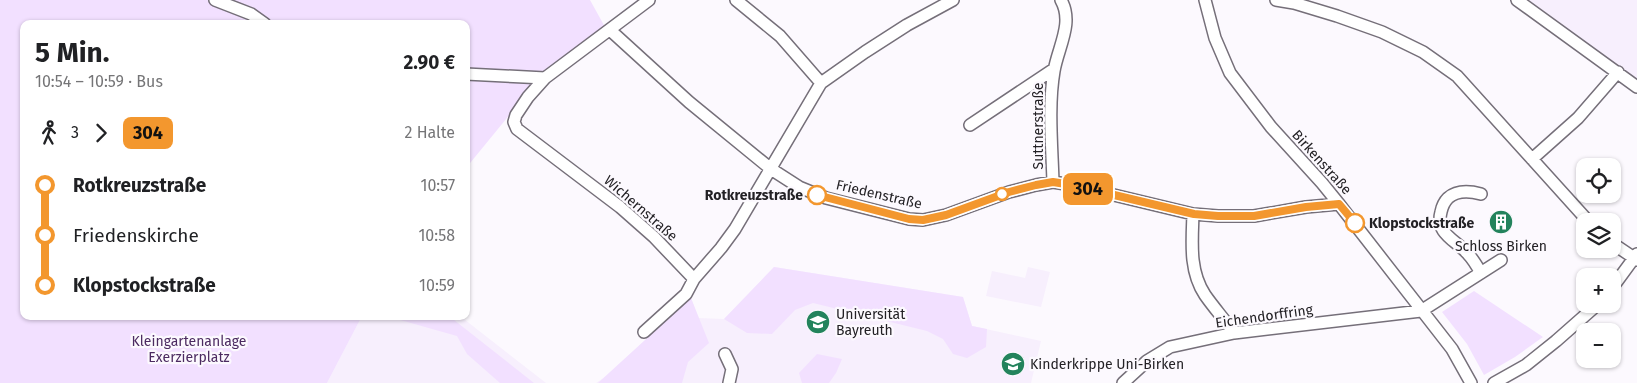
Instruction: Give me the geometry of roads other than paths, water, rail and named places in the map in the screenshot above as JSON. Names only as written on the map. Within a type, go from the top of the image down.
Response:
[{"type":"street","points":[[215,0],[251,14],[259,20]]},
{"type":"street","points":[[470,74],[545,78],[649,0]]},
{"type":"street","points":[[736,0],[780,36],[822,83]]},
{"type":"street","points":[[644,332],[686,294],[694,279],[735,228],[822,83],[907,25],[953,0]]},
{"type":"street","name":"Suttnerstraße","points":[[1053,182],[1052,91],[1054,69],[1066,30],[1066,8],[1061,0]]},
{"type":"street","name":"Birkenstraße","points":[[1205,0],[1215,38],[1230,73],[1271,127],[1322,182],[1452,349],[1472,383]]},
{"type":"street","points":[[1276,0],[1294,3],[1338,16],[1382,32],[1423,52],[1457,76],[1579,213]]},
{"type":"street","points":[[1517,0],[1637,86]]},
{"type":"street","name":"Friedenstraße","points":[[610,30],[689,102],[771,169],[799,187],[826,198],[909,219],[923,220],[946,215],[1009,192],[1053,182],[1194,214]]},
{"type":"street","name":"Suttnerstraße","points":[[970,125],[1054,69]]},
{"type":"street","points":[[1532,159],[1578,118],[1618,72]]},
{"type":"street","name":"Wichernstraße","points":[[545,78],[528,96],[516,115],[514,122],[517,129],[620,207],[694,279]]},
{"type":"street","points":[[1481,194],[1465,191],[1453,195],[1444,204],[1440,224],[1444,234],[1469,254],[1481,273]]},
{"type":"street","points":[[1234,333],[1204,294],[1195,271],[1192,252],[1194,214],[1254,216],[1306,207],[1339,204]]},
{"type":"street","points":[[1621,248],[1636,258],[1621,277]]},
{"type":"street","points":[[1422,311],[1501,260]]},
{"type":"street","name":"Eichendorffring","points":[[1123,383],[1146,361],[1170,348],[1234,333],[1422,311]]},
{"type":"street","points":[[1494,383],[1526,365],[1588,313]]},
{"type":"street","points":[[725,354],[732,369],[729,383]]},
{"type":"place","name":"Rotkreuzstraße","points":[[817,195]]},
{"type":"place","name":"Schloss Birken","points":[[1501,222]]},
{"type":"place","name":"Klopstockstraße","points":[[1355,223]]},
{"type":"place","name":"Universität Bayreuth","points":[[818,322]]},
{"type":"place","name":"Kinderkrippe Uni-Birken","points":[[1013,364]]},
{"type":"park label","name":"Kleingartenanlage Exerzierplatz","points":[[189,350]]}]
